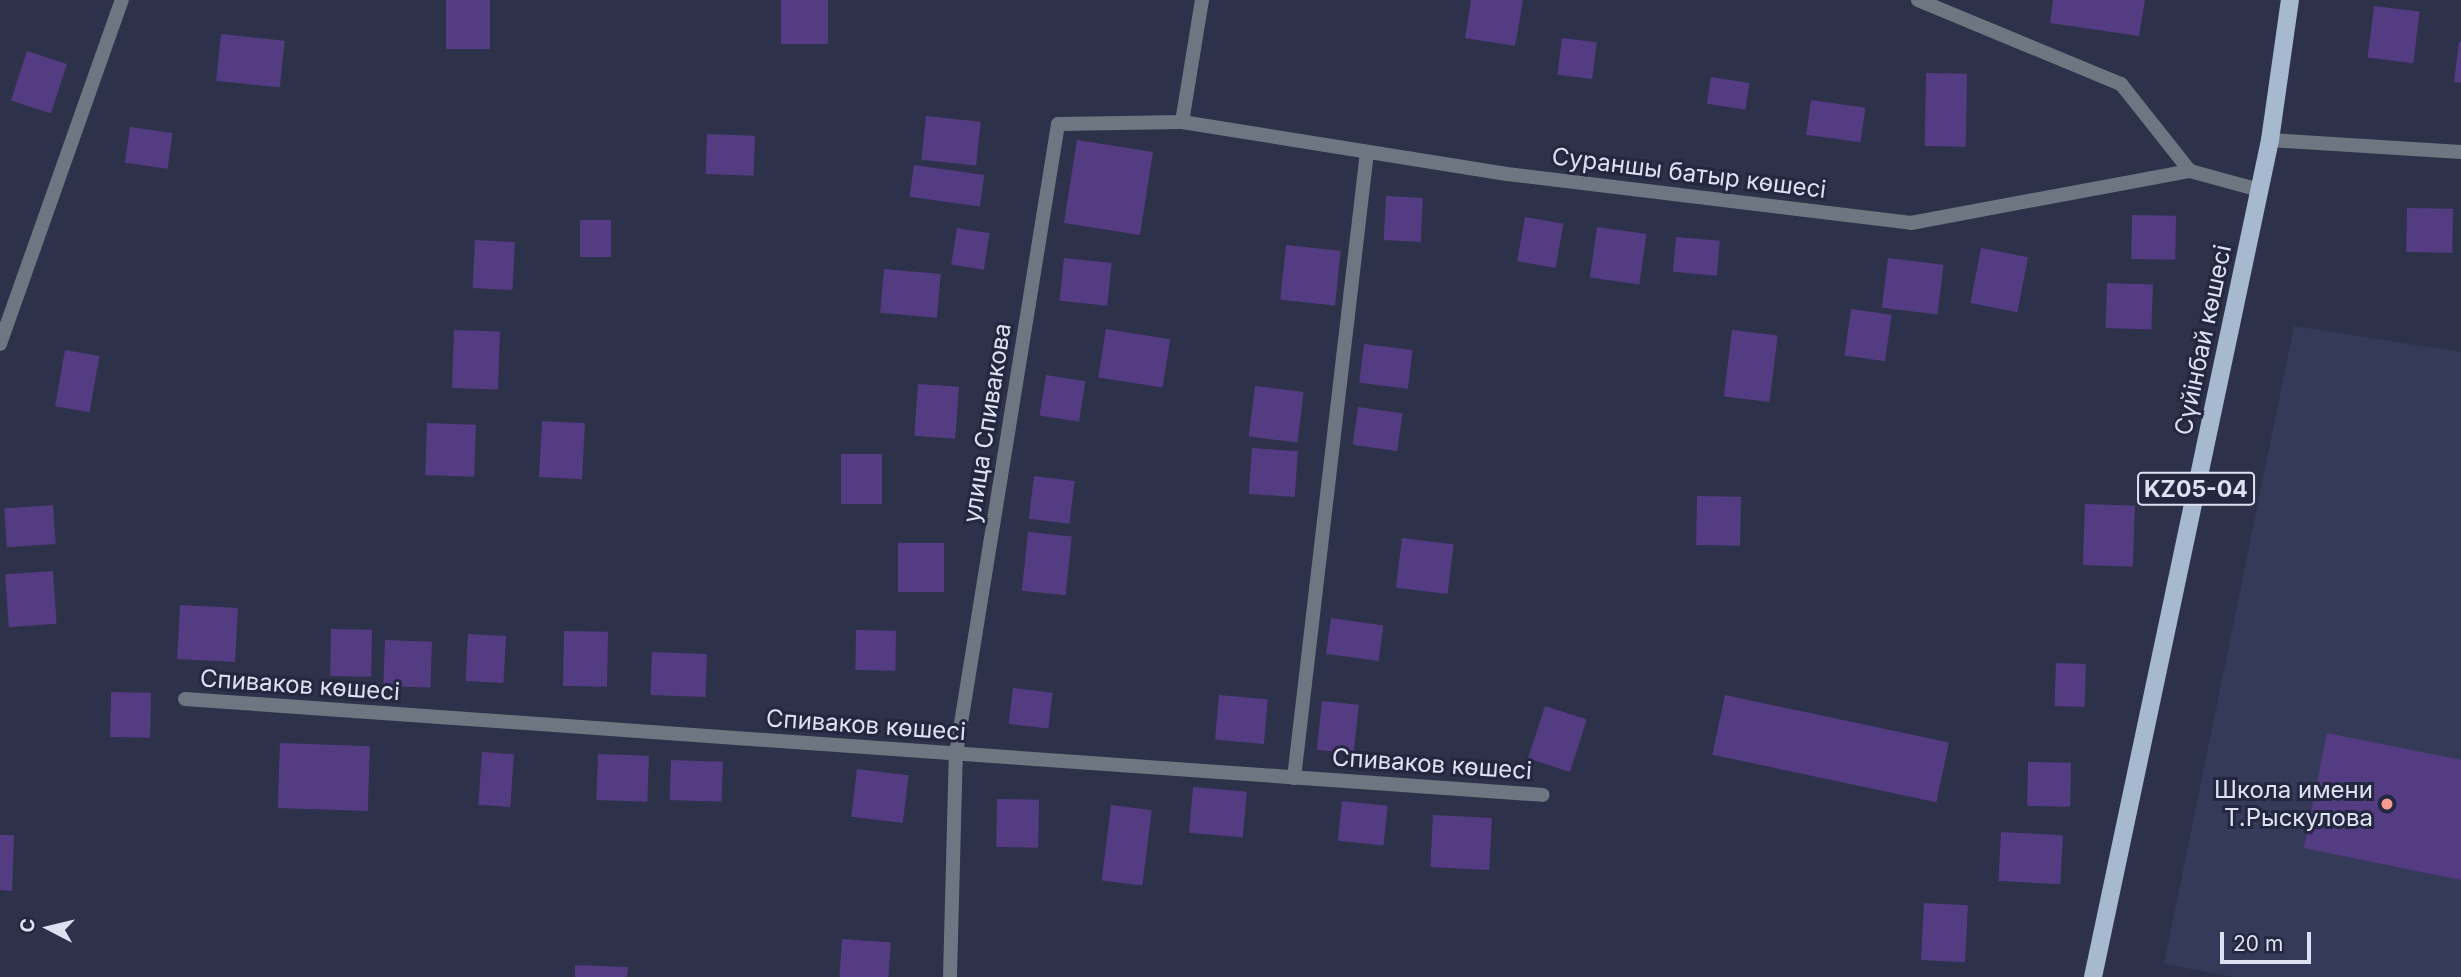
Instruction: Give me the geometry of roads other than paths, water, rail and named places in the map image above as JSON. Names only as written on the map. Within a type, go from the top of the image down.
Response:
[{"type":"main road","name":"Сүйінбай көшесі","points":[[2093,977],[2270,140],[2290,0]]},
{"type":"street","points":[[0,344],[122,0]]},
{"type":"street","points":[[1182,122],[1202,0]]},
{"type":"street","points":[[1918,0],[2121,84],[2190,171],[2259,190]]},
{"type":"street","name":"Сураншы батыр көшесі","points":[[1182,122],[1507,174],[1911,223],[2190,171]]},
{"type":"street","name":"улица Спивакова","points":[[950,977],[956,754],[1058,124],[1182,122]]},
{"type":"street","points":[[2270,140],[2461,152]]},
{"type":"street","points":[[1294,778],[1367,152]]},
{"type":"street","name":"Спиваков көшесі","points":[[185,699],[1544,795]]},
{"type":"place","name":"Школа имени Т.Рыскулова","points":[[2387,804]]}]
